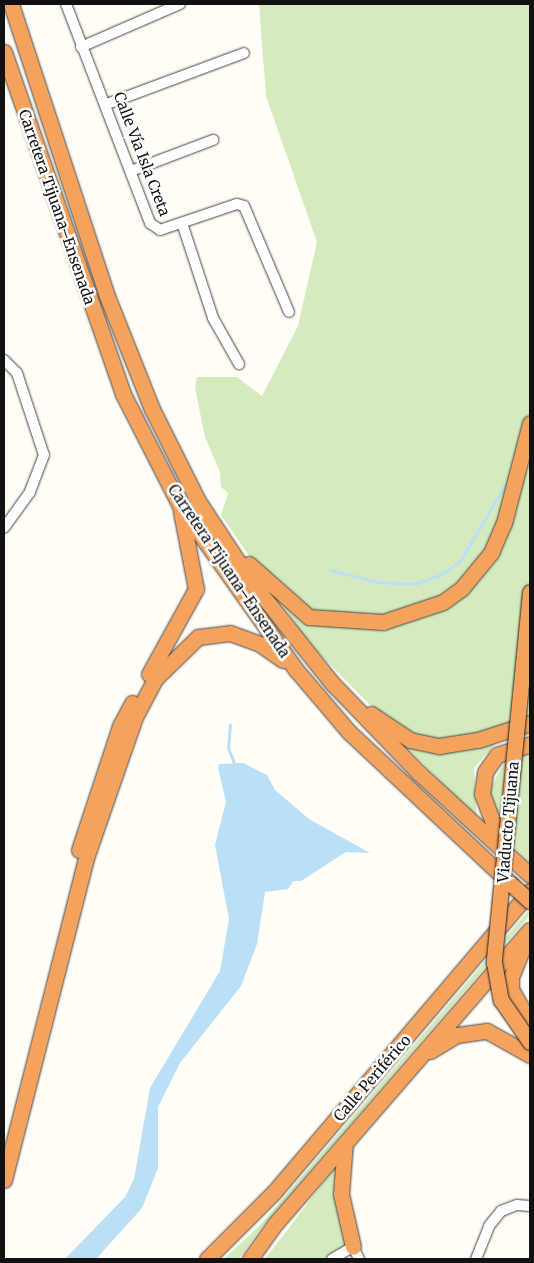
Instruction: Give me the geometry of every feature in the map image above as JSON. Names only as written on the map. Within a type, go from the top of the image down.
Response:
[{"type":"highway","name":"Carretera Tijuana–Ensenada","points":[[11,4],[135,371],[174,457],[210,520],[332,683]]},
{"type":"highway","name":"Carretera Tijuana–Ensenada","points":[[4,52],[120,385],[180,506],[297,671],[406,790],[530,901]]},
{"type":"highway","points":[[210,520],[256,572],[308,617],[383,622],[443,602],[476,574],[504,523],[530,423]]},
{"type":"highway","points":[[4,1145],[91,807],[120,726],[196,589],[180,506]]},
{"type":"highway","name":"Viaducto Tijuana","points":[[530,592],[494,962],[501,1000],[530,1042]]},
{"type":"highway","points":[[4,1180],[87,854],[135,717],[156,679],[185,645],[209,633],[230,633],[260,644],[297,671]]},
{"type":"highway","points":[[332,683],[390,728],[425,744],[457,745],[530,723]]},
{"type":"highway","points":[[332,683],[505,854],[528,873]]},
{"type":"highway","points":[[505,854],[485,808],[484,778],[496,755],[530,744]]},
{"type":"highway","name":"Calle Periférico","points":[[208,1259],[274,1192],[530,891]]},
{"type":"highway","points":[[530,932],[510,977],[515,1002],[530,1023]]},
{"type":"highway","name":"Calle Periférico","points":[[250,1259],[418,1058],[530,932]]},
{"type":"highway","points":[[418,1058],[457,1035],[487,1031],[530,1055]]},
{"type":"highway","points":[[345,1144],[341,1194],[356,1253]]},
{"type":"street","name":"Calle Vía Isla Creta","points":[[66,4],[81,47],[107,104],[150,223],[160,230],[237,204],[244,206],[289,312]]},
{"type":"street","points":[[81,47],[180,4]]},
{"type":"street","points":[[107,104],[244,53]]},
{"type":"street","points":[[131,171],[213,140]]},
{"type":"street","points":[[182,223],[213,318],[239,364]]},
{"type":"street","points":[[4,360],[17,373],[44,455],[30,492],[4,528]]},
{"type":"street","points":[[476,1259],[488,1226],[501,1211],[517,1205],[530,1206]]},
{"type":"street","points":[[332,1259],[338,1252],[356,1253]]},
{"type":"green space","points":[[259,4],[530,4],[530,715],[460,742],[428,742],[378,713],[309,643],[221,515],[228,493],[221,487],[220,472],[205,437],[195,388],[197,377],[237,377],[262,396],[298,326],[317,242],[266,96]]},
{"type":"green space","points":[[530,731],[530,735],[498,741],[474,768],[477,819],[405,745],[478,745]]},
{"type":"green space","points":[[530,752],[530,863],[504,837],[489,791],[506,759]]},
{"type":"green space","points":[[528,911],[530,915],[259,1231],[239,1259],[224,1259],[261,1224]]},
{"type":"green space","points":[[337,1165],[338,1213],[347,1245],[326,1258],[265,1259]]},
{"type":"water","points":[[243,763],[267,775],[275,790],[309,819],[370,853],[346,852],[301,881],[293,881],[288,889],[265,892],[257,944],[241,986],[180,1063],[158,1107],[158,1168],[142,1208],[96,1259],[65,1259],[125,1197],[134,1179],[150,1088],[220,971],[229,919],[215,845],[226,802],[218,768],[219,764]]},
{"type":"waterway","points":[[330,570],[378,582],[415,584],[440,575],[460,561],[508,480]]},
{"type":"waterway","points":[[230,725],[228,748],[235,765]]}]
